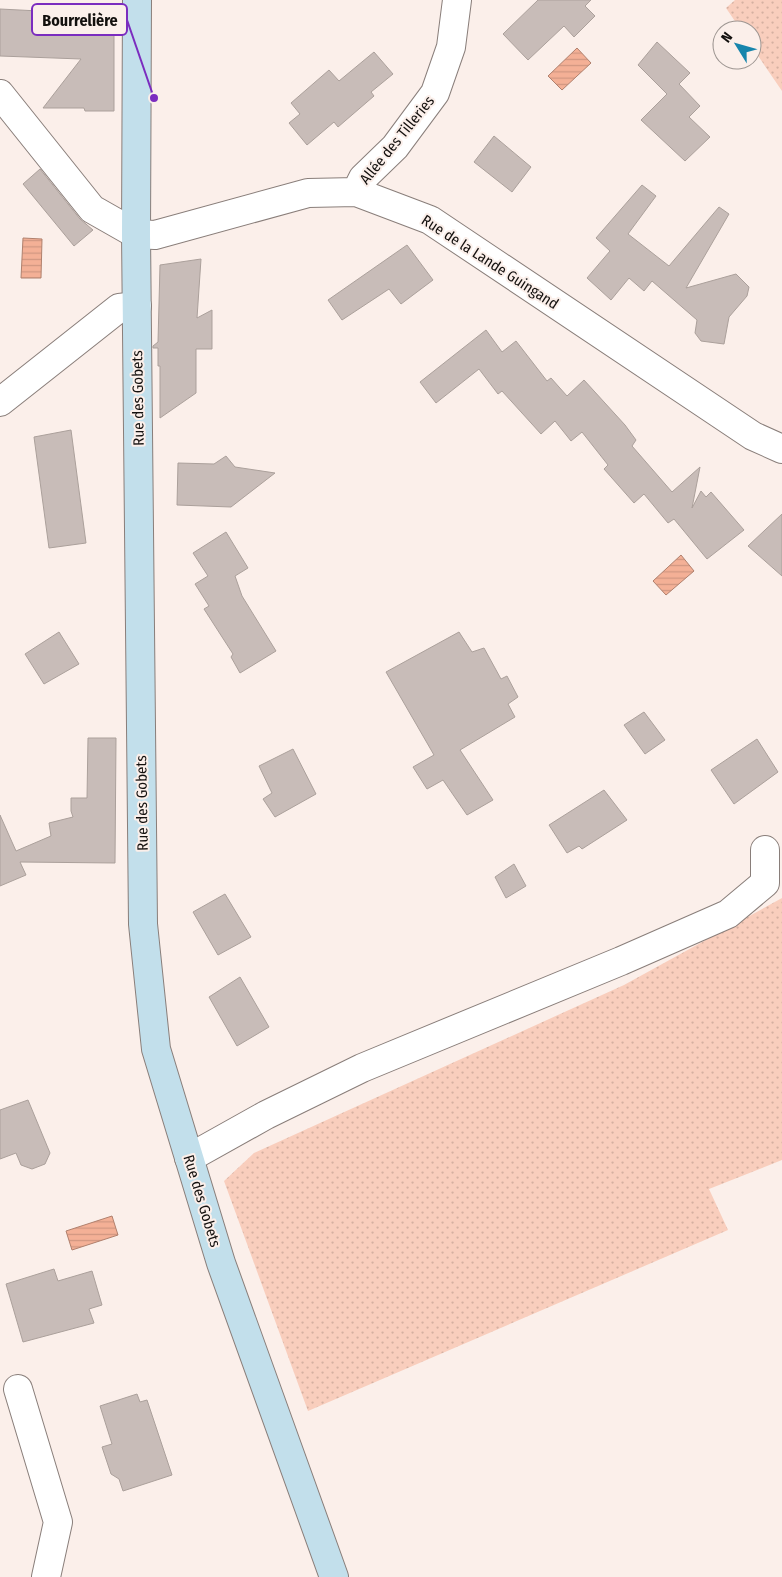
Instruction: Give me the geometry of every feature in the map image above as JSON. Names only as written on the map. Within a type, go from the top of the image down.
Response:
[{"type":"main road","name":"Rue des Gobets","points":[[137,0],[136,234],[143,924],[156,1049],[221,1263],[334,1577]]},
{"type":"street","name":"Allée des Tilleries","points":[[356,192],[363,178],[395,147],[435,93],[451,48],[457,0]]},
{"type":"street","points":[[0,94],[92,209],[136,234]]},
{"type":"street","name":"Rue de la Lande Guingand","points":[[136,234],[155,235],[308,193],[356,192],[430,220],[754,436],[782,449]]},
{"type":"street","points":[[0,402],[119,308],[137,306]]},
{"type":"street","points":[[189,1158],[266,1115],[362,1068],[621,961],[728,914],[765,883],[765,850]]},
{"type":"street","points":[[18,1389],[58,1522],[46,1577]]},
{"type":"shaded area","points":[[735,0],[782,0],[782,91],[762,62],[762,20],[734,20],[726,8]]},
{"type":"shaded area","points":[[577,48],[591,63],[562,90],[548,76]]},
{"type":"shaded area","points":[[23,238],[42,239],[41,278],[21,278]]},
{"type":"shaded area","points":[[681,555],[694,571],[666,595],[653,581]]},
{"type":"shaded area","points":[[782,898],[782,1160],[709,1189],[728,1230],[308,1411],[224,1181],[254,1153],[624,985]]},
{"type":"shaded area","points":[[112,1216],[118,1235],[72,1250],[66,1231]]},
{"type":"building","points":[[538,0],[591,0],[585,6],[595,16],[574,37],[564,26],[528,60],[503,34]]},
{"type":"building","points":[[0,9],[78,13],[78,16],[114,16],[114,111],[85,111],[84,108],[43,108],[81,59],[0,56]]},
{"type":"building","points":[[657,42],[690,73],[679,84],[700,106],[689,117],[710,137],[685,161],[641,120],[667,94],[638,65]]},
{"type":"building","points":[[374,52],[393,74],[371,92],[374,96],[338,127],[334,122],[307,145],[289,123],[300,114],[291,103],[329,70],[339,81]]},
{"type":"building","points":[[494,136],[531,167],[512,192],[474,162]]},
{"type":"building","points":[[40,169],[80,219],[93,230],[74,246],[23,184]]},
{"type":"building","points":[[642,185],[656,196],[628,234],[669,266],[719,207],[729,214],[686,288],[736,274],[749,287],[747,296],[729,317],[724,344],[701,341],[695,333],[697,320],[652,281],[644,291],[629,278],[611,300],[587,278],[610,251],[596,238]]},
{"type":"building","points":[[407,245],[433,280],[401,304],[389,289],[342,320],[328,300]]},
{"type":"building","points":[[201,259],[197,318],[212,310],[212,349],[196,349],[196,393],[160,418],[160,366],[158,366],[158,348],[153,348],[153,346],[158,342],[160,265]]},
{"type":"building","points":[[486,330],[502,352],[516,341],[547,381],[551,378],[567,396],[584,380],[625,425],[636,440],[632,446],[672,492],[700,467],[692,508],[701,491],[706,497],[711,492],[744,530],[707,559],[674,519],[668,523],[644,494],[634,503],[604,469],[608,465],[582,432],[571,441],[555,421],[541,434],[502,391],[498,394],[479,369],[436,403],[420,382]]},
{"type":"building","points":[[71,430],[86,543],[49,548],[34,437]]},
{"type":"building","points":[[226,456],[235,467],[275,473],[231,507],[177,505],[178,463],[214,464]]},
{"type":"building","points":[[782,514],[782,576],[748,546]]},
{"type":"building","points":[[226,532],[248,568],[235,576],[242,596],[276,651],[240,673],[231,657],[233,654],[204,609],[209,606],[195,584],[208,576],[193,553]]},
{"type":"building","points":[[59,632],[79,664],[44,684],[25,654]]},
{"type":"building","points":[[459,632],[472,652],[484,648],[501,679],[507,676],[518,697],[508,704],[515,717],[460,750],[493,800],[467,815],[443,780],[427,789],[413,767],[434,755],[386,672]]},
{"type":"building","points":[[644,712],[665,740],[645,754],[624,725]]},
{"type":"building","points":[[88,738],[116,738],[115,863],[20,862],[26,875],[0,886],[0,815],[16,851],[51,836],[49,823],[73,817],[71,798],[87,798]]},
{"type":"building","points":[[757,739],[778,772],[734,804],[711,770]]},
{"type":"building","points":[[293,749],[316,794],[275,817],[263,799],[272,793],[259,766]]},
{"type":"building","points":[[604,790],[627,820],[582,849],[579,846],[567,853],[549,825]]},
{"type":"building","points":[[514,864],[526,886],[506,898],[495,877]]},
{"type":"building","points":[[225,894],[251,937],[218,955],[193,912]]},
{"type":"building","points":[[240,977],[269,1027],[237,1046],[209,997]]},
{"type":"building","points":[[28,1100],[50,1153],[45,1164],[32,1169],[21,1165],[16,1153],[0,1159],[0,1110]]},
{"type":"building","points":[[54,1269],[58,1281],[92,1271],[102,1305],[89,1309],[94,1323],[23,1342],[6,1284]]},
{"type":"building","points":[[137,1394],[140,1402],[147,1400],[172,1475],[123,1491],[119,1479],[111,1474],[102,1447],[112,1444],[100,1406]]},
{"type":"place","name":"Bourrelière","points":[[154,98]]}]
